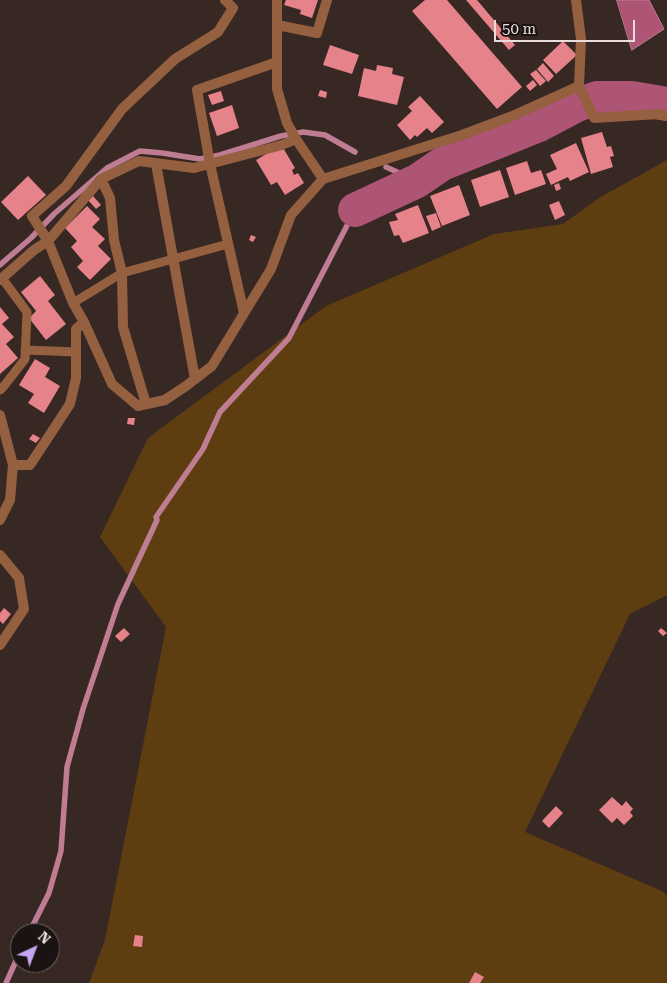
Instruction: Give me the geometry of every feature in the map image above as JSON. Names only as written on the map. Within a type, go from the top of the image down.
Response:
[{"type":"street","points":[[225,0],[233,8],[218,32],[175,59],[122,109],[66,186],[32,216],[48,241],[73,303],[84,322],[112,384],[138,406],[165,400],[212,366],[271,269],[291,215],[323,179],[462,136],[579,86]]},
{"type":"street","points":[[277,0],[278,89],[287,124],[323,179]]},
{"type":"street","points":[[277,25],[317,33],[326,0]]},
{"type":"street","points":[[576,0],[581,39],[579,86],[594,118],[659,114],[667,116]]},
{"type":"street","points":[[244,313],[210,164],[197,90],[277,62]]},
{"type":"street","points":[[1,279],[34,250],[48,241],[101,180],[139,161],[194,168],[282,145],[296,139]]},
{"type":"street","points":[[156,164],[196,379]]},
{"type":"street","points":[[101,180],[110,198],[114,240],[122,273],[123,327],[146,404]]},
{"type":"street","points":[[13,465],[30,465],[70,404],[76,378],[76,330],[84,322]]},
{"type":"street","points":[[0,415],[13,465],[10,500],[0,520]]},
{"type":"street","points":[[0,555],[19,578],[24,609],[0,645]]},
{"type":"lane","points":[[73,303],[122,273],[228,244]]},
{"type":"lane","points":[[0,390],[25,359],[27,312],[1,279]]},
{"type":"lane","points":[[25,350],[76,352]]},
{"type":"shaded area","points":[[617,0],[649,0],[664,29],[632,50]]},
{"type":"shaded area","points":[[667,160],[667,595],[630,614],[525,832],[662,891],[667,896],[667,983],[89,983],[105,940],[166,627],[100,537],[148,438],[326,306],[494,234],[563,224],[599,198]]},
{"type":"building","points":[[286,0],[318,0],[312,18],[300,14],[301,10],[284,5]]},
{"type":"building","points":[[425,0],[447,0],[522,87],[497,109],[412,11]]},
{"type":"building","points":[[466,0],[477,0],[515,45],[509,50]]},
{"type":"building","points":[[563,41],[577,55],[556,74],[543,60]]},
{"type":"building","points":[[330,45],[359,55],[352,74],[323,65]]},
{"type":"building","points":[[543,63],[554,76],[548,82],[537,69]]},
{"type":"building","points":[[377,65],[393,68],[392,74],[404,77],[397,105],[358,96],[364,68],[376,71]]},
{"type":"building","points":[[536,70],[546,81],[540,86],[530,74]]},
{"type":"building","points":[[533,80],[537,85],[530,91],[526,86]]},
{"type":"building","points":[[320,90],[327,92],[326,98],[318,96]]},
{"type":"building","points":[[221,91],[224,101],[212,105],[208,95]]},
{"type":"building","points":[[420,96],[444,122],[432,133],[427,128],[417,137],[415,135],[410,140],[397,125],[412,111],[408,107]]},
{"type":"building","points":[[232,105],[239,128],[217,136],[209,113]]},
{"type":"building","points":[[602,132],[607,147],[611,146],[614,156],[610,157],[613,167],[591,174],[581,138]]},
{"type":"building","points":[[576,143],[589,172],[570,181],[568,177],[551,185],[546,174],[557,169],[550,155]]},
{"type":"building","points":[[282,146],[295,168],[292,170],[294,175],[298,173],[304,183],[285,195],[277,182],[271,185],[256,160]]},
{"type":"building","points":[[527,161],[531,173],[541,170],[546,184],[515,195],[506,168]]},
{"type":"building","points":[[500,170],[509,197],[480,207],[471,180]]},
{"type":"building","points":[[28,176],[46,195],[18,220],[1,202]]},
{"type":"building","points":[[559,183],[561,189],[556,191],[554,185]]},
{"type":"building","points":[[459,185],[470,215],[442,226],[430,196]]},
{"type":"building","points":[[93,196],[101,205],[96,209],[88,200]]},
{"type":"building","points":[[559,201],[565,215],[555,220],[549,205]]},
{"type":"building","points":[[418,205],[429,233],[403,243],[399,235],[394,236],[389,222],[398,220],[395,214]]},
{"type":"building","points":[[87,206],[100,219],[92,227],[105,239],[98,246],[111,259],[90,280],[77,267],[83,261],[71,247],[77,241],[65,228]]},
{"type":"building","points":[[436,213],[441,227],[432,231],[426,216]]},
{"type":"building","points":[[251,235],[256,237],[253,242],[249,240]]},
{"type":"building","points":[[40,276],[55,295],[48,301],[66,324],[46,340],[29,318],[36,311],[21,292]]},
{"type":"building","points":[[0,307],[9,318],[2,324],[14,337],[6,344],[18,358],[0,374]]},
{"type":"building","points":[[35,359],[50,368],[45,377],[60,386],[44,413],[28,403],[34,394],[19,385]]},
{"type":"building","points":[[128,418],[135,418],[134,425],[127,424]]},
{"type":"building","points":[[33,434],[40,438],[36,443],[29,439]]},
{"type":"building","points":[[4,608],[11,614],[3,624],[0,621],[0,613]]},
{"type":"building","points":[[124,628],[130,634],[121,642],[115,636]]},
{"type":"building","points":[[661,628],[667,633],[663,636],[658,631]]},
{"type":"building","points":[[612,797],[622,806],[626,801],[633,809],[630,812],[633,816],[624,825],[617,818],[612,823],[599,810]]},
{"type":"building","points":[[556,806],[563,813],[549,828],[542,821]]},
{"type":"building","points":[[135,935],[143,936],[142,947],[133,946]]},
{"type":"building","points":[[475,972],[484,977],[480,983],[469,983]]},
{"type":"waterway","points":[[355,210],[417,181],[442,164],[539,125],[577,105],[597,98],[632,98],[667,104]]},
{"type":"waterway","points":[[0,265],[31,238],[54,214],[107,168],[140,151],[200,159],[220,155],[281,136],[303,132],[325,135],[355,152]]},
{"type":"waterway","points":[[386,167],[417,181]]},
{"type":"waterway","points":[[34,923],[49,893],[61,851],[67,767],[83,709],[118,604],[157,520],[156,517],[203,449],[220,412],[289,338],[355,210]]},
{"type":"waterway","points":[[6,983],[11,973]]}]
